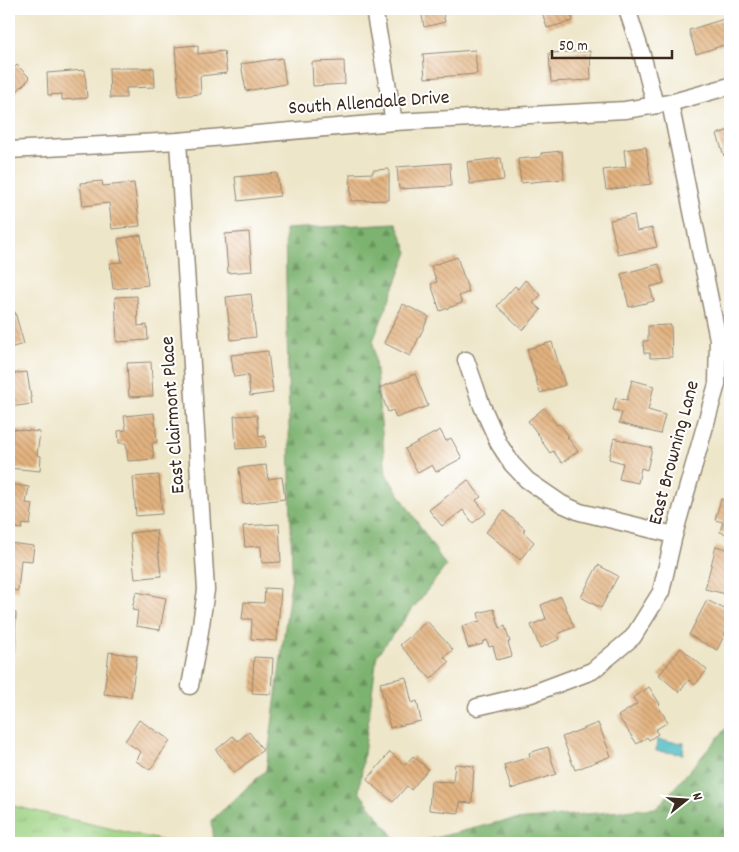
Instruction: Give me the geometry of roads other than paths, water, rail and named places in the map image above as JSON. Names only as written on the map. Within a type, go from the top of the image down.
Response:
[{"type":"street","points":[[374,9],[394,122]]},
{"type":"street","name":"East Browning Lane","points":[[477,707],[531,694],[592,671],[633,637],[661,592],[674,535],[717,384],[718,339],[662,104],[643,58],[628,9]]},
{"type":"street","name":"South Allendale Drive","points":[[9,150],[178,141],[394,122],[625,110],[662,104],[730,86]]},
{"type":"street","name":"East Clairmont Place","points":[[178,141],[206,590],[190,686]]},
{"type":"street","points":[[466,360],[482,406],[499,444],[512,464],[527,480],[562,504],[580,512],[674,535]]},
{"type":"water","points":[[657,740],[684,743],[683,754],[656,751]]}]
